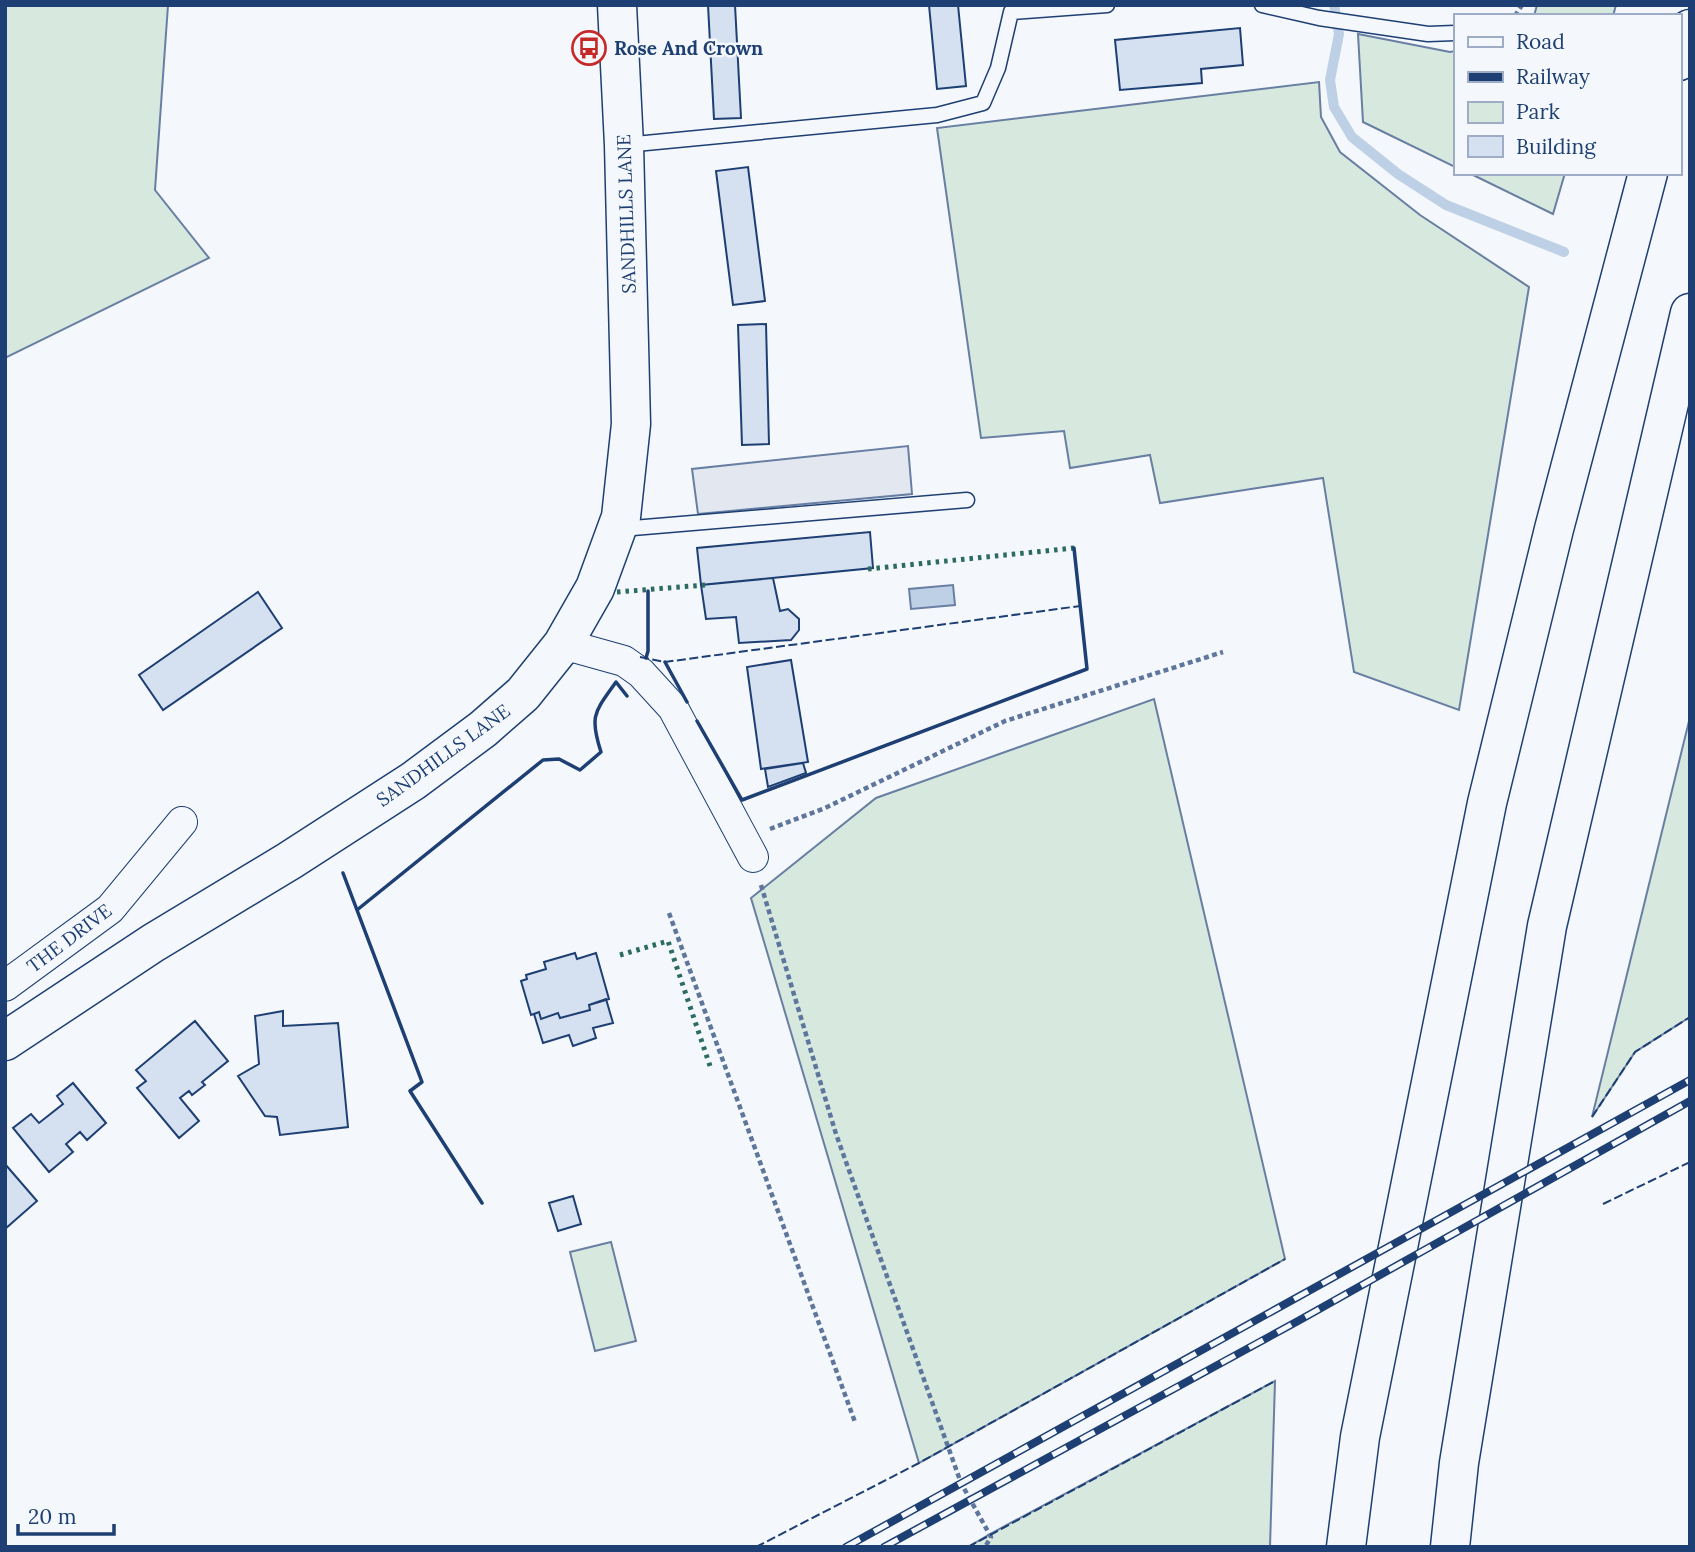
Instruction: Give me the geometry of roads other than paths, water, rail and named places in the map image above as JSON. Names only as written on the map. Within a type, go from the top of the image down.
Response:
[{"type":"main road","name":"SANDHILLS LANE","points":[[5,1041],[153,943],[289,861],[423,773],[484,729],[523,694],[563,644],[595,588],[621,517],[631,424],[624,145],[617,5]]},
{"type":"main road","points":[[1681,55],[1690,29]]},
{"type":"main road","points":[[1346,1547],[1360,1437],[1487,803],[1554,529],[1647,175]]},
{"type":"main road","points":[[1450,1547],[1459,1463],[1547,926],[1690,313]]},
{"type":"street","points":[[563,644],[624,661],[641,673],[673,708],[749,850]]},
{"type":"street","name":"THE DRIVE","points":[[5,986],[110,909],[182,822]]},
{"type":"lane","points":[[624,145],[937,116],[983,103],[998,68],[1011,12],[1107,5]]},
{"type":"lane","points":[[1262,5],[1352,23],[1428,34],[1454,33]]},
{"type":"lane","points":[[616,529],[967,500]]},
{"type":"water","points":[[953,585],[955,605],[911,609],[909,589]]},
{"type":"waterway","points":[[1334,5],[1339,34],[1330,80],[1334,107],[1352,137],[1398,174],[1446,205],[1564,252]]},
{"type":"railway","points":[[846,1547],[1690,1080]]},
{"type":"railway","points":[[884,1547],[1298,1321],[1690,1101]]},
{"type":"place","name":"Rose And Crown","points":[[589,48]]}]
